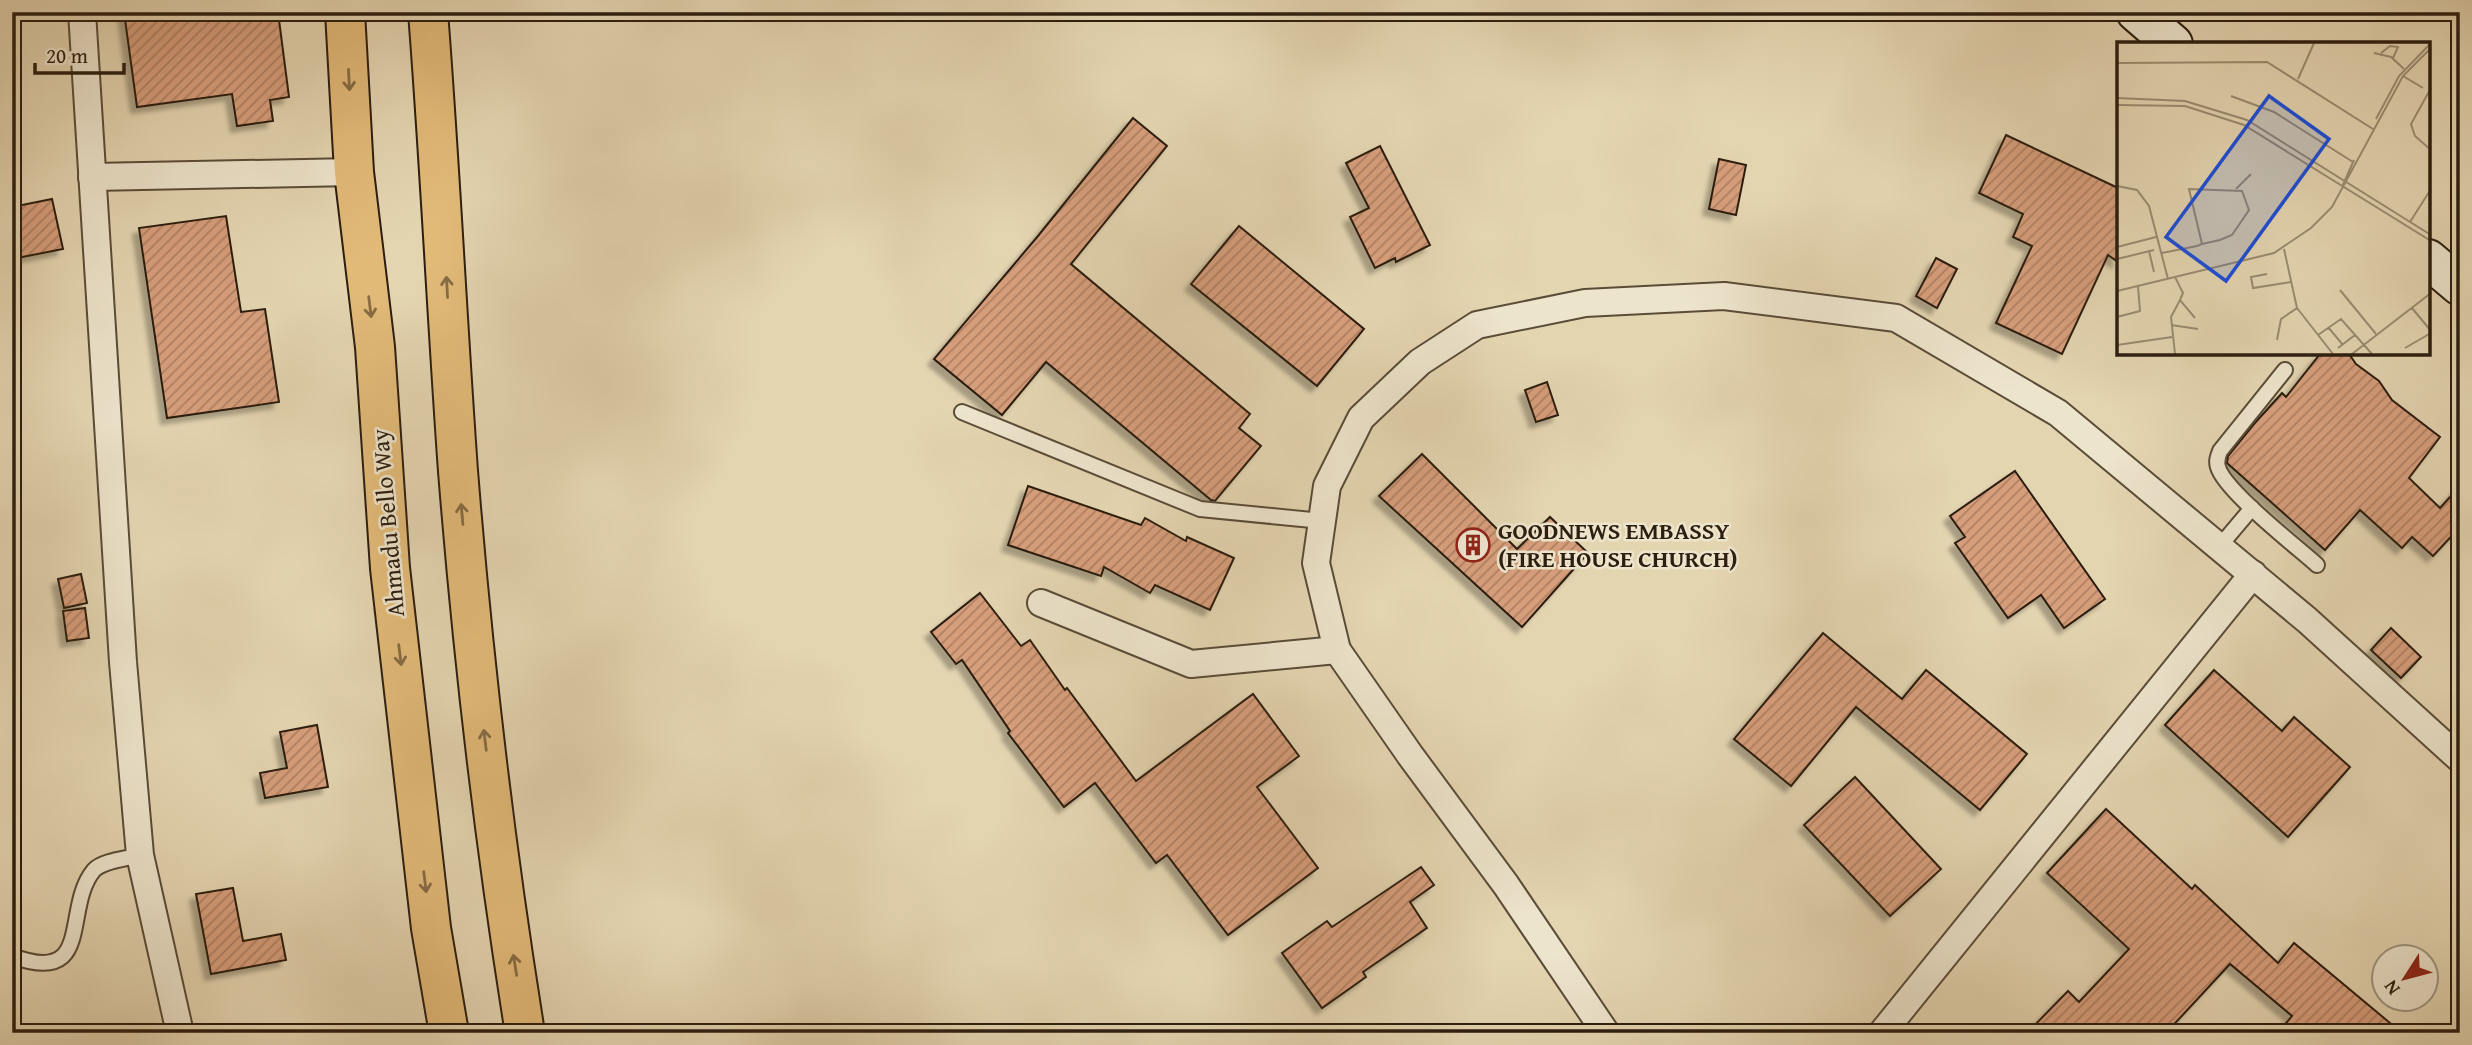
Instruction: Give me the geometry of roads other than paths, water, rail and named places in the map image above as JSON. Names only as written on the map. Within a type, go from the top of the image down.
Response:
[{"type":"main road","name":"Ahmadu Bello Way","points":[[345,12],[354,173],[374,347],[390,568],[431,928],[449,1033]]},
{"type":"main road","points":[[428,12],[458,471],[502,886],[525,1033]]},
{"type":"street","points":[[82,12],[123,662],[140,855],[180,1033]]},
{"type":"street","points":[[2136,12],[2171,42]]},
{"type":"street","points":[[92,177],[354,173]]},
{"type":"street","points":[[2430,261],[2460,286]]},
{"type":"street","points":[[1606,1033],[1506,885],[1337,650],[1317,563],[1327,486],[1361,418],[1420,362],[1477,325],[1585,303],[1724,296],[1896,318],[2058,413],[2307,620],[2460,759]]},
{"type":"street","points":[[1882,1033],[2253,574]]},
{"type":"street","points":[[1041,603],[1191,664],[1337,650]]},
{"type":"lane","points":[[2285,370],[2220,451],[2217,458],[2218,467],[2225,480],[2252,508],[2317,565]]},
{"type":"lane","points":[[962,412],[1200,509],[1322,521]]},
{"type":"lane","points":[[2219,547],[2252,508]]},
{"type":"lane","points":[[12,956],[43,965],[60,959],[72,944],[80,897],[94,871],[103,864],[140,855]]},
{"type":"place","name":"GOODNEWS EMBASSY (FIRE HOUSE CHURCH)","points":[[1473,545]]}]
